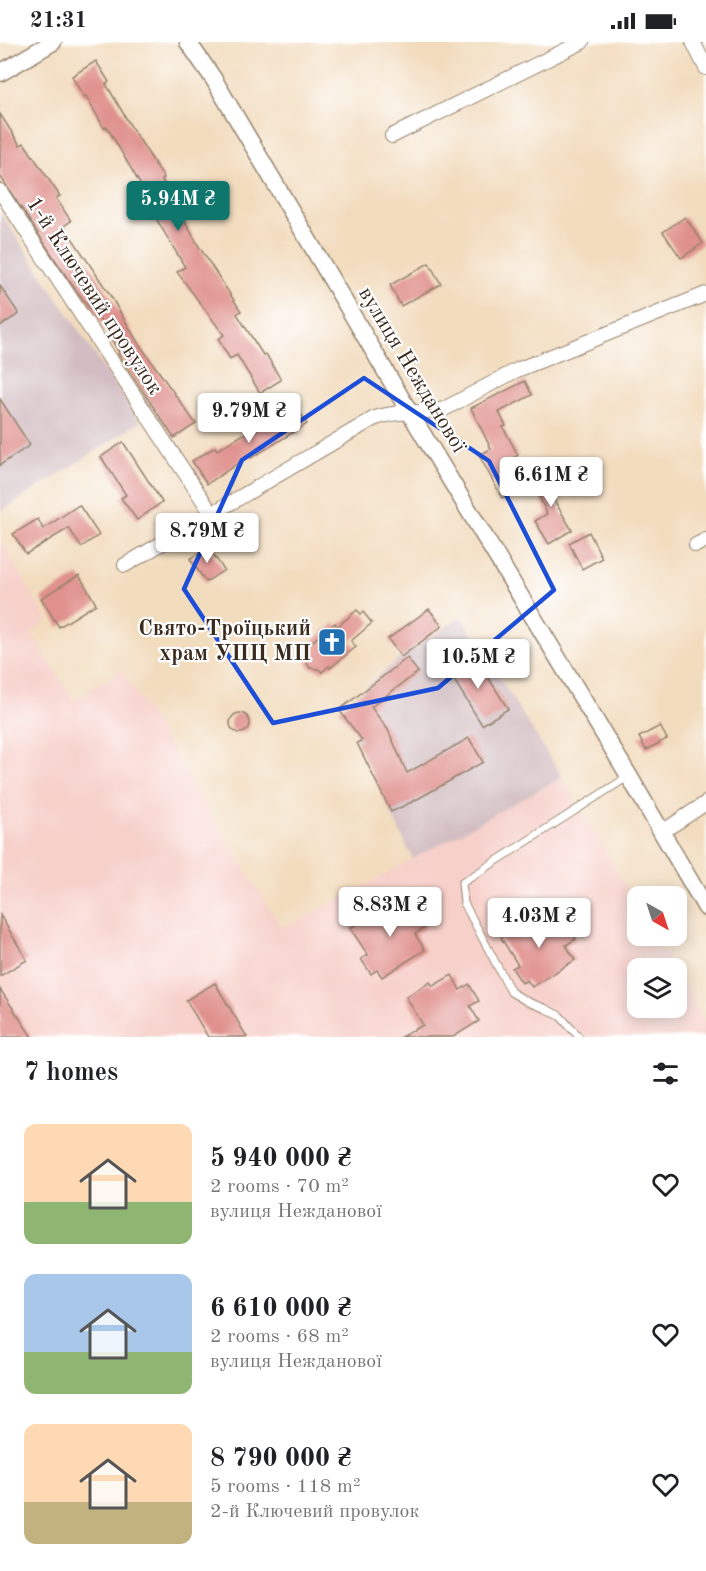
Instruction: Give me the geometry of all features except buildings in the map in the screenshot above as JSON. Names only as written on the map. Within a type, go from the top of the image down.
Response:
[{"type":"street","points":[[0,74],[53,42]]},
{"type":"street","name":"вулиця Нежданової","points":[[188,42],[213,78],[706,908]]},
{"type":"street","points":[[392,136],[582,42]]},
{"type":"street","points":[[693,42],[706,68]]},
{"type":"street","name":"1-й Ключевий провулок","points":[[0,191],[212,514]]},
{"type":"street","points":[[125,565],[373,419],[383,415],[444,409],[517,370],[706,294]]},
{"type":"street","points":[[662,832],[706,803]]},
{"type":"lane","points":[[579,1037],[560,1017],[512,992],[464,903],[462,884],[629,776]]},
{"type":"highlighted area","points":[[364,378],[489,461],[554,590],[438,688],[273,723],[184,589],[242,460]]},
{"type":"shaded area","points":[[0,212],[140,422],[0,512]]},
{"type":"shaded area","points":[[0,540],[47,620],[31,633],[74,700],[122,670],[280,926],[298,922],[562,777],[627,890],[627,946],[660,946],[667,958],[627,958],[627,1018],[687,1018],[687,992],[706,1025],[706,1037],[0,1037]]},
{"type":"shaded area","points":[[461,617],[562,777],[413,859],[357,743],[356,733],[339,710],[401,657]]},
{"type":"place","name":"Свято-Троїцький храм УПЦ МП","points":[[332,642]]}]
